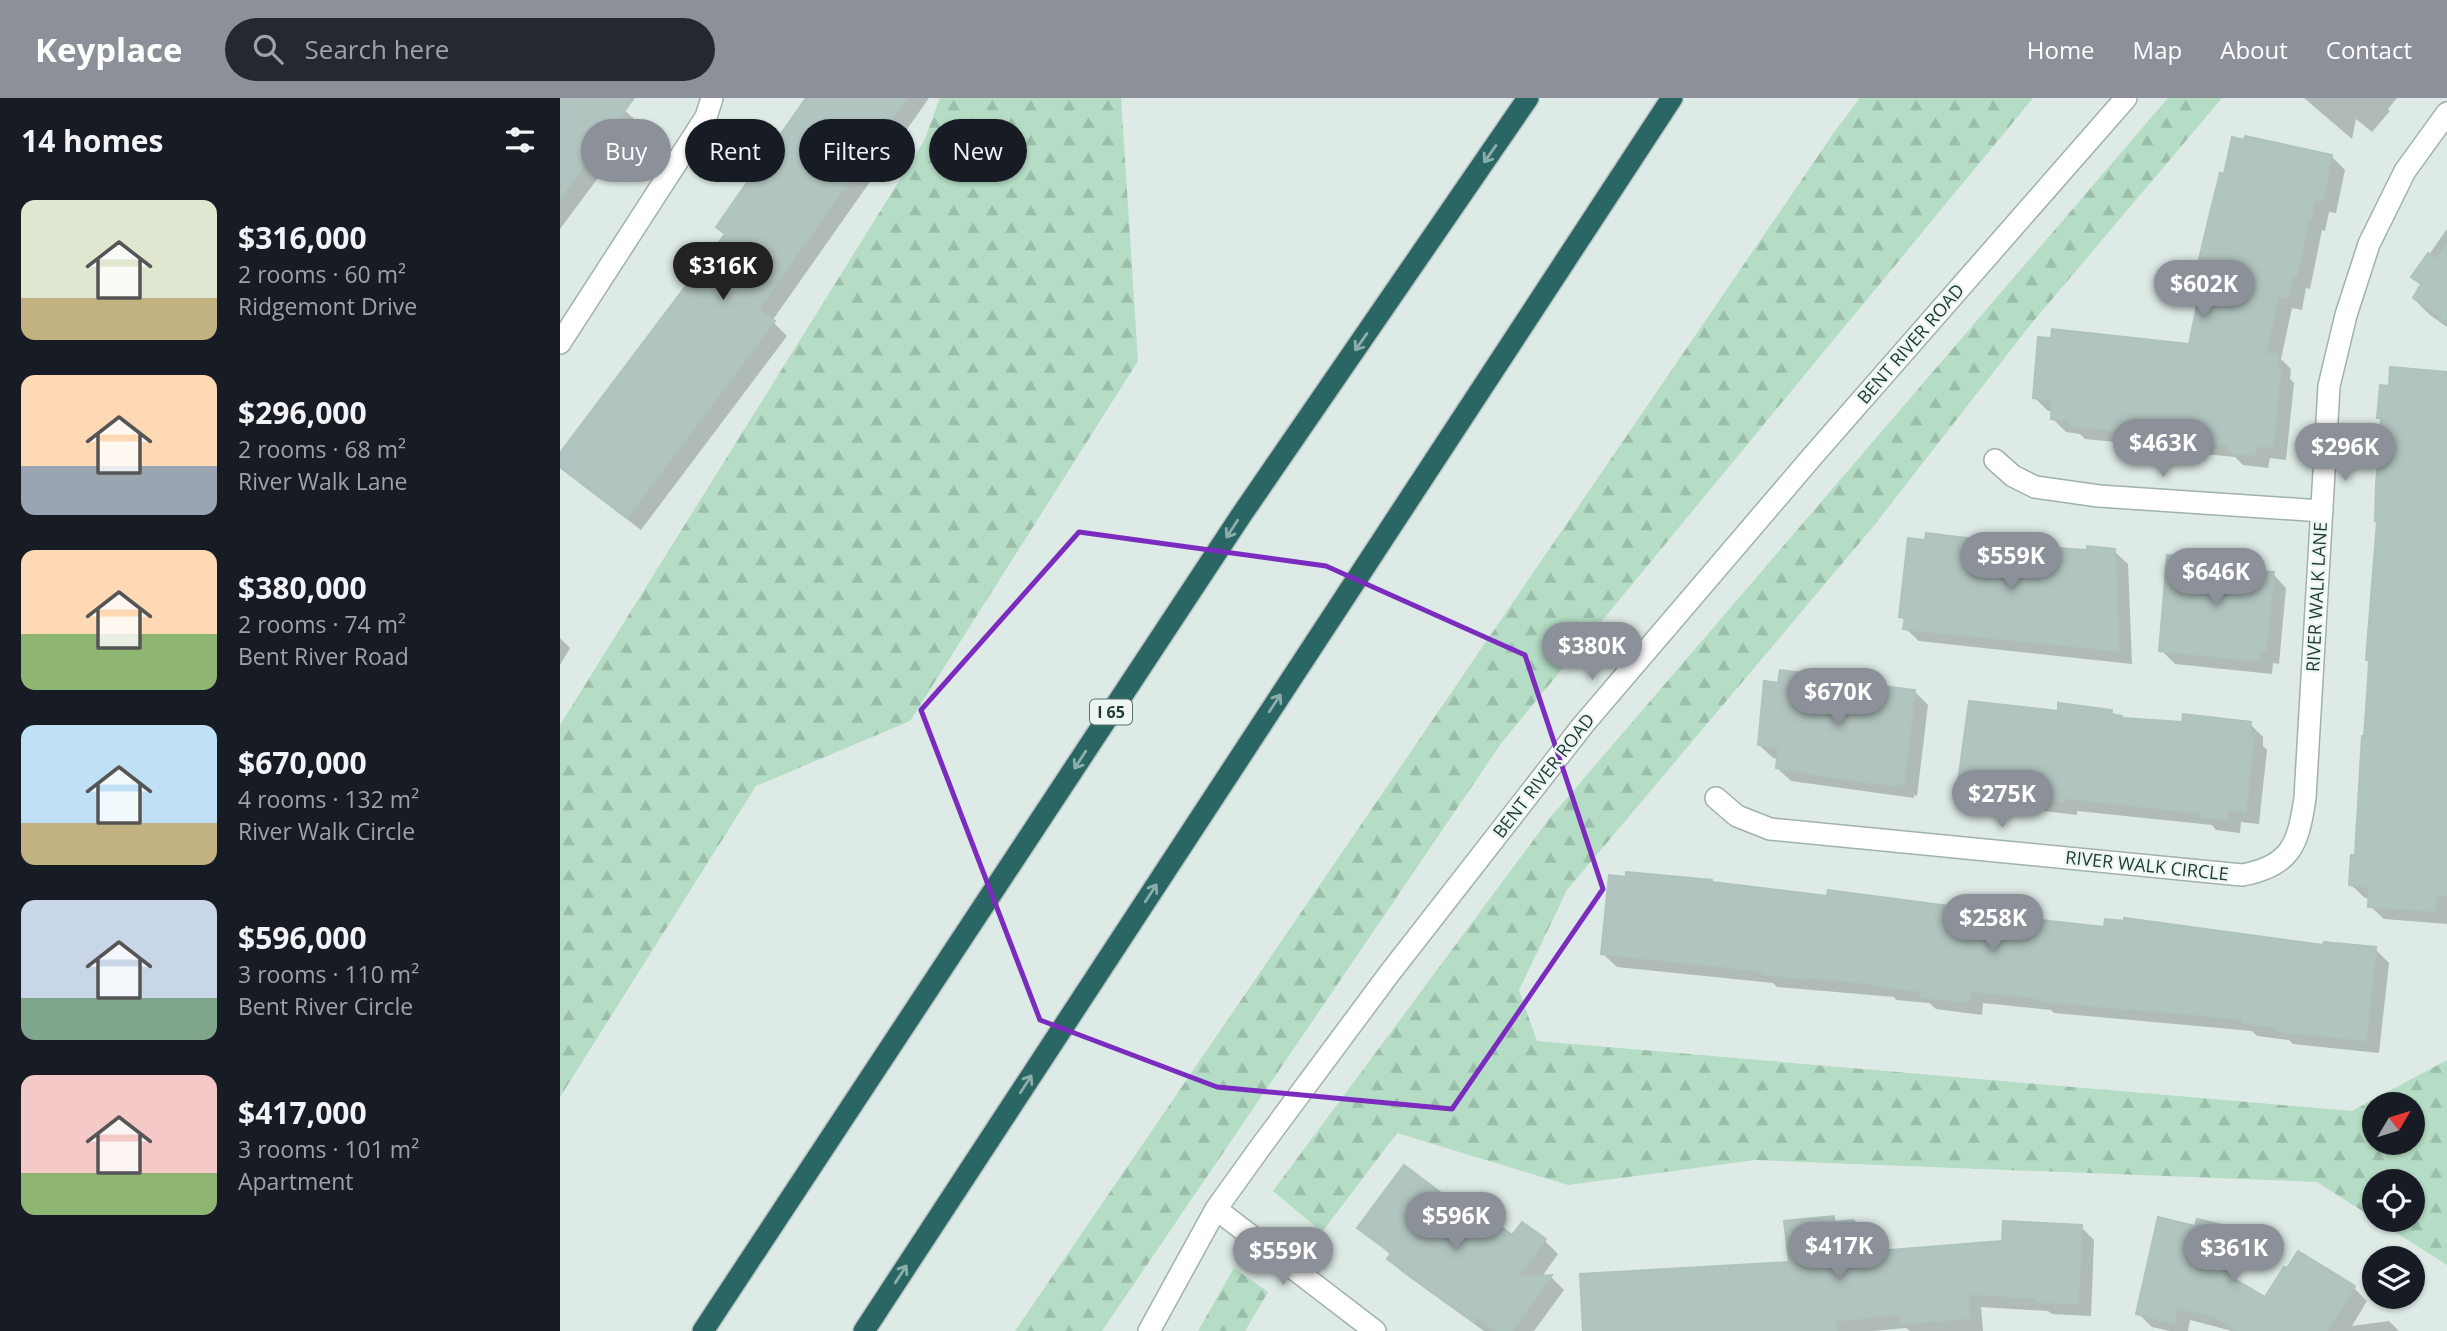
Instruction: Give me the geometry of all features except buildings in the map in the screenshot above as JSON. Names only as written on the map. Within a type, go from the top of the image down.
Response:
[{"type":"highway","name":"I 65","points":[[703,1331],[1242,514],[1528,98]]},
{"type":"highway","points":[[864,1331],[1672,98]]},
{"type":"street","points":[[560,343],[706,117],[712,98]]},
{"type":"street","name":"BENT RIVER ROAD","points":[[1149,1331],[1216,1209],[1389,974],[1583,725],[1811,458],[2126,98]]},
{"type":"street","name":"RIVER WALK LANE","points":[[2288,854],[2301,828],[2305,798],[2329,386],[2346,315],[2369,244],[2405,172],[2447,113]]},
{"type":"street","points":[[1995,460],[2013,476],[2035,487],[2099,496],[2322,511]]},
{"type":"street","name":"RIVER WALK CIRCLE","points":[[1716,798],[1737,816],[1770,829],[2214,873],[2242,875],[2264,871],[2288,854]]},
{"type":"street","points":[[1216,1209],[1375,1331]]},
{"type":"highlighted area","points":[[1079,532],[1326,566],[1525,655],[1603,889],[1452,1109],[1217,1087],[1040,1020],[921,710]]},
{"type":"green space","points":[[940,98],[1121,98],[1138,361],[910,721],[756,786],[560,1097],[560,725],[898,182],[915,182],[915,155],[929,128],[929,182],[1027,182],[1027,119],[932,119]]},
{"type":"green space","points":[[1860,98],[2033,98],[1502,742],[1102,1331],[1015,1331],[1835,131]]},
{"type":"green space","points":[[2168,98],[2222,98],[2031,324],[1872,528],[1567,890],[1519,990],[1537,1041],[2352,1111],[2362,1106],[2362,1155],[2426,1155],[2426,1092],[2387,1092],[2447,1060],[2447,1265],[2425,1251],[2425,1246],[2417,1246],[2395,1232],[2425,1232],[2425,1169],[2362,1169],[2362,1211],[2317,1182],[1755,1160],[1568,1185],[1397,1133],[1322,1232],[1273,1191],[1549,819]]},
{"type":"green space","points":[[1234,1268],[1268,1292],[1245,1331],[1198,1331]]}]
